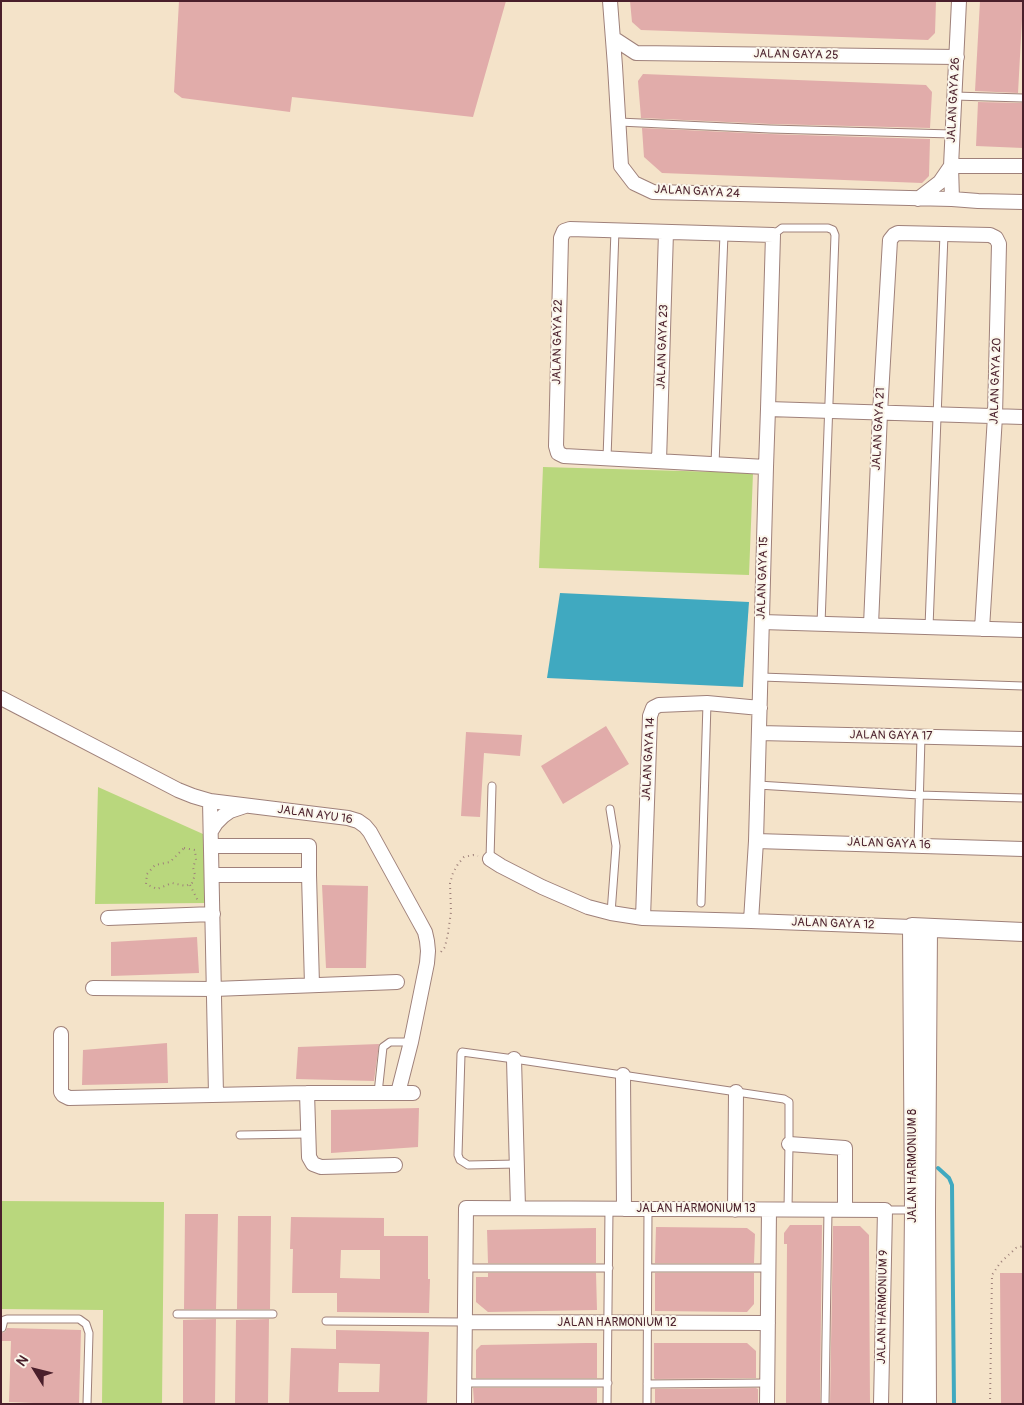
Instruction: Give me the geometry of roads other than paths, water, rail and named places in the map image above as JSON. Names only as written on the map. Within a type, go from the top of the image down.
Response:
[{"type":"street","name":"JALAN GAYA 24","points":[[610,1],[621,166],[634,183],[653,192],[1023,202]]},
{"type":"street","name":"JALAN GAYA 26","points":[[952,199],[952,134],[959,1]]},
{"type":"street","points":[[613,38],[636,53],[615,66]]},
{"type":"street","name":"JALAN GAYA 25","points":[[636,53],[956,57]]},
{"type":"street","points":[[918,199],[940,182],[951,166],[1023,166]]},
{"type":"street","name":"JALAN GAYA 22","points":[[766,467],[564,456],[558,453],[556,450],[561,238],[566,229],[773,236]]},
{"type":"street","name":"JALAN GAYA 23","points":[[659,461],[666,232]]},
{"type":"street","name":"JALAN GAYA 20","points":[[894,235],[898,233],[990,235],[994,236],[998,241],[995,416],[982,628]]},
{"type":"street","name":"JALAN GAYA 21","points":[[871,625],[890,240],[894,235]]},
{"type":"street","name":"JALAN GAYA 15","points":[[751,920],[758,785],[773,236]]},
{"type":"street","points":[[768,409],[1023,417]]},
{"type":"street","points":[[762,622],[1023,630]]},
{"type":"street","name":"JALAN AYU 16","points":[[1,698],[193,796],[210,801],[348,818],[358,821],[365,826],[425,932],[427,941],[428,956],[411,1042],[398,1093]]},
{"type":"street","name":"JALAN GAYA 14","points":[[643,918],[650,716],[653,708],[659,705],[707,703],[760,708]]},
{"type":"street","name":"JALAN GAYA 17","points":[[759,734],[1023,739]]},
{"type":"street","points":[[178,790],[201,812],[211,831]]},
{"type":"street","points":[[210,801],[216,1095]]},
{"type":"street","points":[[211,831],[216,823],[230,811],[248,806]]},
{"type":"street","name":"JALAN GAYA 16","points":[[756,841],[1023,849]]},
{"type":"street","points":[[212,846],[309,846],[312,985]]},
{"type":"street","name":"JALAN GAYA 12","points":[[490,859],[542,887],[588,907],[643,918],[751,920],[1023,932]]},
{"type":"street","points":[[212,875],[309,875]]},
{"type":"street","points":[[108,918],[213,914]]},
{"type":"street","name":"JALAN HARMONIUM 8","points":[[920,928],[920,1210],[927,1404]]},
{"type":"street","points":[[93,988],[214,989],[397,982]]},
{"type":"street","points":[[60,1034],[61,1092],[65,1097],[69,1098],[307,1093],[413,1093]]},
{"type":"street","points":[[514,1058],[518,1208]]},
{"type":"street","points":[[623,1075],[624,1209]]},
{"type":"street","points":[[735,1210],[736,1092]]},
{"type":"street","points":[[307,1093],[309,1157],[313,1164],[321,1167],[395,1165]]},
{"type":"street","points":[[790,1144],[845,1148],[845,1210]]},
{"type":"street","name":"JALAN HARMONIUM 13","points":[[466,1268],[466,1208],[884,1210]]},
{"type":"street","points":[[767,1404],[769,1210]]},
{"type":"street","name":"JALAN HARMONIUM 9","points":[[881,1404],[884,1210]]},
{"type":"street","name":"JALAN HARMONIUM 8","points":[[912,1404],[920,1210]]},
{"type":"street","points":[[464,1404],[466,1268]]},
{"type":"street","name":"JALAN HARMONIUM 12","points":[[465,1322],[768,1323]]},
{"type":"lane","points":[[954,96],[1023,98]]},
{"type":"lane","points":[[619,122],[770,129],[952,134]]},
{"type":"lane","points":[[773,236],[782,228],[828,228],[833,230],[835,235],[821,624]]},
{"type":"lane","points":[[608,458],[615,230]]},
{"type":"lane","points":[[715,464],[724,234]]},
{"type":"lane","points":[[929,627],[944,234]]},
{"type":"lane","points":[[761,677],[1023,686]]},
{"type":"lane","points":[[701,902],[707,703]]},
{"type":"lane","points":[[918,845],[921,737]]},
{"type":"lane","points":[[758,785],[919,795],[1023,798]]},
{"type":"lane","points":[[490,859],[492,786]]},
{"type":"lane","points":[[610,809],[616,846],[611,913]]},
{"type":"lane","points":[[378,1093],[383,1047],[393,1041],[411,1042]]},
{"type":"lane","points":[[517,1164],[468,1165],[460,1160],[458,1156],[461,1054],[464,1052],[787,1100],[789,1102],[790,1144],[788,1210]]},
{"type":"lane","points":[[240,1135],[308,1134]]},
{"type":"lane","points":[[607,1404],[609,1209]]},
{"type":"lane","points":[[647,1404],[648,1209]]},
{"type":"lane","points":[[826,1404],[828,1210]]},
{"type":"lane","name":"JALAN HARMONIUM 13","points":[[884,1210],[920,1210]]},
{"type":"lane","points":[[466,1268],[609,1268]]},
{"type":"lane","points":[[648,1268],[769,1268]]},
{"type":"lane","points":[[177,1314],[273,1314]]},
{"type":"lane","points":[[2,1328],[4,1320],[7,1318],[79,1319],[86,1324],[88,1333],[87,1404]]},
{"type":"lane","points":[[326,1321],[465,1322]]},
{"type":"lane","points":[[464,1382],[608,1383]]},
{"type":"lane","points":[[647,1384],[767,1383]]},
{"type":"water","points":[[560,593],[749,602],[743,687],[547,678]]},
{"type":"waterway","points":[[938,1168],[949,1178],[952,1185],[954,1404]]}]
